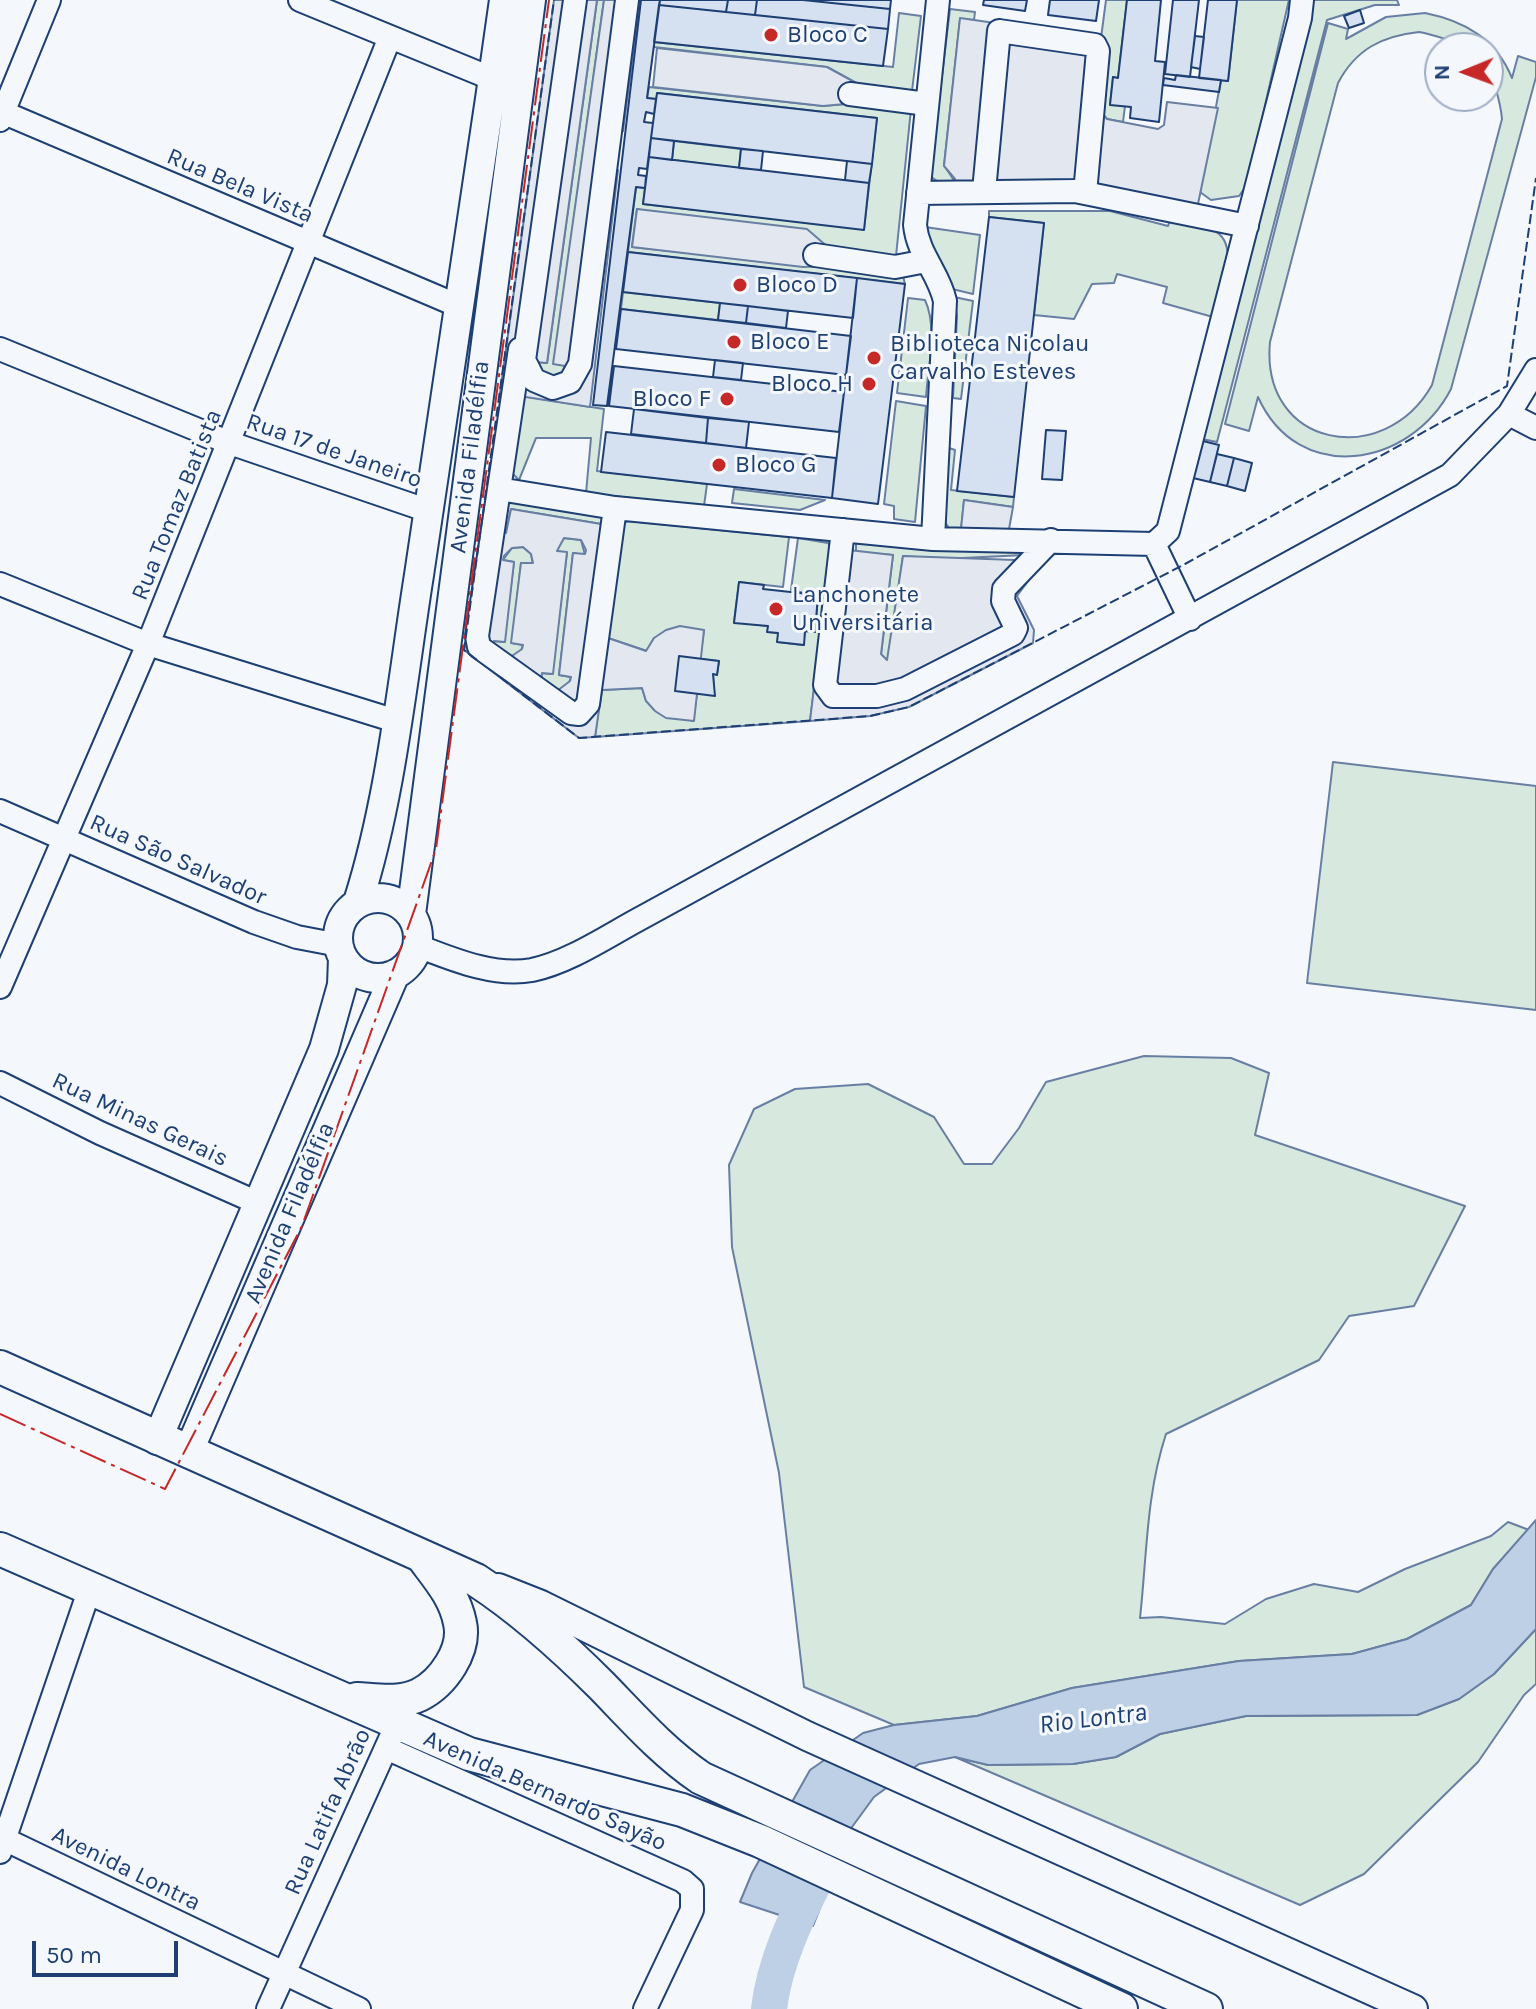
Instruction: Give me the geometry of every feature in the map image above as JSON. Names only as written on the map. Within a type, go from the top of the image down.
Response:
[{"type":"highway","points":[[0,1367],[157,1440],[476,1580],[516,1608],[572,1657],[672,1759],[701,1778],[1206,2009]]},
{"type":"highway","points":[[0,1549],[346,1698],[391,1736],[682,1810],[760,1841],[1121,2009]]},
{"type":"highway","points":[[346,1698],[392,1701],[419,1695],[440,1679],[457,1654],[461,1626],[451,1595],[422,1557]]},
{"type":"main road","name":"Avenida Filadélfia","points":[[358,902],[368,873],[396,721],[461,307],[504,0]]},
{"type":"main road","name":"Avenida Filadélfia","points":[[411,914],[531,0]]},
{"type":"main road","points":[[381,897],[403,906],[411,914],[419,935],[418,946],[406,968],[395,974],[372,978],[360,974],[341,951],[342,921],[358,902],[381,897]]},
{"type":"main road","name":"Avenida Filadélfia","points":[[157,1440],[324,1049],[342,985],[341,951]]},
{"type":"main road","name":"Avenida Filadélfia","points":[[188,1453],[395,974]]},
{"type":"main road","points":[[476,1580],[541,1605],[807,1736],[1413,2009]]},
{"type":"street","points":[[1,115],[49,0]]},
{"type":"street","points":[[300,0],[493,79]]},
{"type":"street","points":[[575,0],[524,360],[534,380],[553,388],[570,382],[577,374],[627,0]]},
{"type":"street","points":[[933,539],[945,301],[942,287],[916,241],[938,0]]},
{"type":"street","points":[[499,489],[615,508],[933,539],[1154,544],[1168,531],[1302,0]]},
{"type":"street","points":[[984,191],[999,31],[1095,45],[1098,51],[1085,193]]},
{"type":"street","name":"Rua Tomaz Batista","points":[[0,987],[148,644],[390,37]]},
{"type":"street","points":[[850,94],[927,104]]},
{"type":"street","name":"Rua Bela Vista","points":[[1,115],[461,307]]},
{"type":"street","points":[[918,193],[1085,193],[1247,226]]},
{"type":"street","points":[[815,255],[895,267],[926,261]]},
{"type":"street","points":[[526,339],[519,352],[479,647],[571,713],[579,714],[588,704],[615,508]]},
{"type":"street","name":"Rua 17 de Janeiro","points":[[0,349],[230,443],[429,511]]},
{"type":"street","points":[[418,946],[450,959],[505,971],[531,970],[559,960],[771,850],[1450,475],[1509,414],[1536,370]]},
{"type":"street","points":[[1509,414],[1536,428]]},
{"type":"street","points":[[843,530],[825,685],[833,696],[877,696],[905,689],[1013,634],[1016,628],[1003,601],[1004,589],[1051,540]]},
{"type":"street","points":[[1154,544],[1190,619]]},
{"type":"street","points":[[0,584],[148,644],[396,721]]},
{"type":"street","name":"Rua São Salvador","points":[[0,811],[254,922],[341,951]]},
{"type":"street","name":"Rua Minas Gerais","points":[[0,1083],[100,1133],[258,1203]]},
{"type":"street","points":[[1,1843],[90,1588]]},
{"type":"street","name":"Avenida Bernardo Sayão","points":[[391,1736],[683,1881],[692,1889],[692,1910],[645,2009]]},
{"type":"street","name":"Rua Latifa Abrão","points":[[268,2009],[391,1736]]},
{"type":"street","name":"Avenida Lontra","points":[[1,1843],[359,2009]]},
{"type":"shaded area","points":[[554,0],[597,0],[547,363],[536,362],[546,378],[562,375],[565,366],[553,364],[604,0],[640,0],[623,131],[616,130],[610,169],[618,170],[590,407],[500,393]]},
{"type":"shaded area","points":[[597,0],[604,0],[554,363],[566,366],[562,375],[546,378],[536,362],[547,363]]},
{"type":"shaded area","points":[[1106,0],[1127,0],[1118,78],[1113,77],[1110,104],[1125,106],[1123,122],[1107,119],[1101,112],[1101,38]]},
{"type":"shaded area","points":[[1237,0],[1289,0],[1247,185],[1239,196],[1211,200],[1200,192],[1221,80],[1228,81]]},
{"type":"shaded area","points":[[1313,0],[1397,0],[1399,5],[1375,5],[1327,20],[1217,442],[1202,439]]},
{"type":"shaded area","points":[[950,9],[975,12],[974,20],[960,19],[944,165],[955,182],[937,181],[930,176]]},
{"type":"shaded area","points":[[899,13],[921,16],[912,91],[858,84],[827,67],[654,47],[654,42],[893,67]]},
{"type":"shaded area","points":[[1425,13],[1440,16],[1475,32],[1419,32],[1382,41],[1353,61],[1338,83],[1270,342],[1272,378],[1284,405],[1304,425],[1329,435],[1357,437],[1385,429],[1411,412],[1432,385],[1502,119],[1501,112],[1504,112],[1504,63],[1512,78],[1518,56],[1536,62],[1536,77],[1451,389],[1433,416],[1409,436],[1382,450],[1354,456],[1326,454],[1299,444],[1276,425],[1258,397],[1249,431],[1225,424],[1328,23],[1348,29],[1346,39],[1386,17]]},
{"type":"shaded area","points":[[960,18],[1093,37],[1101,112],[1107,119],[1158,129],[1164,125],[1167,102],[1218,108],[1194,223],[1107,201],[953,199],[955,179],[944,166]]},
{"type":"shaded area","points":[[657,48],[827,67],[858,84],[856,103],[823,106],[653,87]]},
{"type":"shaded area","points":[[649,87],[823,106],[856,103],[911,109],[896,256],[833,250],[637,209],[632,247],[903,276],[905,284],[628,252],[636,187],[645,188],[643,204],[864,229],[877,118],[658,93],[656,99],[647,98]]},
{"type":"shaded area","points":[[674,141],[741,149],[739,168],[672,160]]},
{"type":"shaded area","points":[[637,209],[807,229],[829,248],[827,266],[803,267],[632,247]]},
{"type":"shaded area","points":[[989,211],[1110,211],[1168,226],[1171,217],[1213,230],[1222,237],[1228,258],[1213,317],[1163,303],[1167,287],[1117,274],[1114,283],[1092,284],[1074,319],[1034,315],[1044,223],[989,217]]},
{"type":"shaded area","points":[[925,227],[980,235],[973,294],[952,289],[929,245]]},
{"type":"shaded area","points":[[623,292],[720,303],[718,320],[621,309]]},
{"type":"shaded area","points":[[954,297],[973,301],[961,399],[953,398],[957,316]]},
{"type":"shaded area","points":[[908,298],[925,300],[929,311],[932,335],[926,397],[897,393]]},
{"type":"shaded area","points":[[522,396],[604,409],[597,471],[707,484],[704,506],[586,493],[591,438],[536,438],[519,480],[512,473]]},
{"type":"shaded area","points":[[896,401],[926,406],[915,522],[894,519],[894,506],[884,504]]},
{"type":"shaded area","points":[[949,448],[955,450],[951,490],[1014,497],[1013,507],[964,500],[961,529],[949,528],[943,519]]},
{"type":"shaded area","points":[[734,489],[825,500],[800,510],[732,503]]},
{"type":"shaded area","points":[[964,500],[1013,507],[1009,529],[961,529]]},
{"type":"shaded area","points":[[507,501],[606,517],[599,543],[601,524],[511,509],[506,534],[501,533]]},
{"type":"shaded area","points":[[511,509],[601,524],[600,543],[621,546],[608,638],[646,651],[654,638],[666,630],[680,626],[704,630],[694,721],[666,718],[646,701],[642,688],[602,690],[595,737],[579,738],[464,650],[481,529],[506,533]],"holes":[[[564,538],[581,540],[586,550],[585,554],[573,553],[559,675],[571,677],[557,691],[543,683],[541,678],[542,673],[553,674],[567,552],[557,551]],[[523,547],[531,554],[533,563],[521,563],[511,643],[523,645],[509,658],[493,646],[494,641],[505,642],[514,562],[503,560],[512,548]]]},
{"type":"shaded area","points":[[624,523],[789,537],[783,587],[739,582],[734,622],[768,626],[768,632],[778,633],[778,642],[803,645],[805,631],[815,632],[818,596],[791,590],[798,538],[828,543],[831,548],[810,721],[595,737],[601,690],[642,688],[646,701],[693,721],[697,693],[714,695],[713,674],[717,674],[719,661],[700,659],[704,630],[654,638],[647,651],[608,638]]},
{"type":"shaded area","points":[[564,538],[581,540],[585,555],[573,553],[559,675],[571,677],[568,686],[557,691],[543,683],[541,673],[552,674],[567,553],[556,551]]},
{"type":"shaded area","points":[[856,543],[1023,552],[1024,555],[943,559],[903,556],[888,661],[881,655],[893,555],[856,552]]},
{"type":"shaded area","points":[[523,547],[531,554],[533,564],[521,563],[512,643],[523,645],[520,654],[509,658],[493,646],[494,641],[504,642],[514,562],[503,560],[512,548]]},
{"type":"shaded area","points":[[831,548],[893,555],[881,654],[887,660],[903,556],[1043,561],[1017,596],[1034,630],[1033,643],[909,707],[870,716],[810,721]]},
{"type":"shaded area","points":[[1333,762],[1536,786],[1536,1010],[1307,983]]},
{"type":"shaded area","points":[[1144,1056],[1231,1058],[1269,1073],[1255,1135],[1465,1206],[1414,1306],[1349,1316],[1319,1360],[1166,1434],[1154,1480],[1140,1618],[1161,1617],[1225,1624],[1266,1599],[1314,1584],[1358,1592],[1405,1569],[1491,1536],[1508,1522],[1529,1530],[1493,1569],[1471,1605],[1407,1639],[1352,1654],[1239,1661],[1072,1688],[977,1716],[894,1725],[804,1687],[779,1473],[732,1247],[729,1165],[754,1109],[795,1089],[868,1084],[934,1117],[964,1164],[992,1164],[1019,1128],[1046,1082]]},
{"type":"shaded area","points":[[1536,1629],[1536,1684],[1524,1695],[1478,1762],[1364,1874],[1300,1905],[955,1757],[988,1765],[1073,1764],[1116,1757],[1160,1734],[1246,1716],[1417,1715],[1459,1699],[1494,1674]]},
{"type":"water","points":[[1536,1520],[1536,1629],[1494,1674],[1459,1699],[1417,1715],[1246,1716],[1160,1734],[1116,1757],[1073,1764],[988,1765],[955,1757],[919,1764],[874,1797],[852,1827],[813,1926],[740,1902],[752,1873],[810,1770],[863,1733],[894,1725],[977,1716],[1072,1688],[1239,1661],[1352,1654],[1407,1639],[1471,1605],[1493,1569]]},
{"type":"building","points":[[641,0],[660,0],[647,98],[656,99],[654,114],[646,112],[644,122],[653,123],[647,169],[639,168],[638,175],[646,176],[645,188],[636,187],[607,406],[593,405]]},
{"type":"building","points":[[660,0],[728,0],[726,12],[659,5]]},
{"type":"building","points":[[728,0],[757,0],[755,15],[726,12]]},
{"type":"building","points":[[757,0],[803,0],[890,9],[888,29],[755,15]]},
{"type":"building","points":[[803,0],[891,0],[890,9]]},
{"type":"building","points":[[984,0],[1027,0],[1025,11],[983,5]]},
{"type":"building","points":[[1050,0],[1099,0],[1096,21],[1048,15]]},
{"type":"building","points":[[1127,0],[1161,0],[1155,61],[1165,62],[1159,122],[1130,118],[1131,107],[1110,105],[1113,77],[1118,78]]},
{"type":"building","points":[[1173,0],[1199,0],[1190,77],[1165,74]]},
{"type":"building","points":[[1208,0],[1237,0],[1228,81],[1199,78]]},
{"type":"building","name":"Bloco C","points":[[659,5],[888,29],[883,66],[654,42]]},
{"type":"building","points":[[1360,10],[1364,23],[1349,28],[1344,16]]},
{"type":"building","points":[[1195,36],[1204,37],[1200,69],[1191,67]]},
{"type":"building","points":[[1176,75],[1221,80],[1219,92],[1163,85],[1164,78],[1175,80]]},
{"type":"building","points":[[657,93],[877,118],[872,164],[651,138]]},
{"type":"building","points":[[651,138],[674,141],[672,160],[649,157]]},
{"type":"building","points":[[741,149],[763,151],[761,170],[739,168]]},
{"type":"building","points":[[649,157],[869,183],[864,230],[643,204]]},
{"type":"building","points":[[847,161],[872,164],[869,183],[845,180]]},
{"type":"building","points":[[989,217],[1044,223],[1014,497],[957,491]]},
{"type":"building","name":"Bloco D","points":[[628,252],[857,278],[853,318],[623,292]]},
{"type":"building","name":"Bloco H","points":[[857,278],[905,284],[878,504],[832,498]]},
{"type":"building","points":[[720,303],[748,306],[746,323],[718,320]]},
{"type":"building","points":[[748,306],[788,311],[786,328],[746,323]]},
{"type":"building","name":"Bloco E","points":[[621,309],[851,336],[846,375],[616,349]]},
{"type":"building","points":[[715,360],[743,363],[741,380],[713,377]]},
{"type":"building","name":"Bloco F","points":[[614,366],[844,392],[839,432],[609,406]]},
{"type":"building","points":[[634,409],[708,418],[706,443],[631,434]]},
{"type":"building","points":[[708,418],[749,422],[746,448],[706,443]]},
{"type":"building","points":[[1046,430],[1066,431],[1062,480],[1042,479]]},
{"type":"building","name":"Bloco G","points":[[606,432],[836,458],[832,498],[601,472]]},
{"type":"building","points":[[1203,441],[1219,445],[1210,482],[1193,478]]},
{"type":"building","points":[[1217,454],[1234,458],[1227,486],[1210,482]]},
{"type":"building","points":[[1234,458],[1252,463],[1245,491],[1227,486]]},
{"type":"building","name":"Lanchonete Universitária","points":[[739,582],[764,585],[763,589],[818,595],[815,632],[805,631],[804,645],[777,642],[778,633],[767,632],[768,626],[734,623]]},
{"type":"building","points":[[679,656],[719,661],[717,675],[713,674],[715,696],[675,691]]},
{"type":"waterway","name":"Rio Lontra","points":[[769,2009],[781,1958],[817,1877]]},
{"type":"fence","points":[[477,660],[464,650],[554,0]]},
{"type":"fence","points":[[500,677],[579,738],[870,716],[909,707],[1185,564],[1507,386],[1536,178]]},
{"type":"power","points":[[0,1414],[165,1489],[302,1226],[436,849],[549,0]]},
{"type":"place","name":"Bloco C","points":[[771,35]]},
{"type":"place","name":"Bloco D","points":[[740,285]]},
{"type":"place","name":"Bloco E","points":[[734,342]]},
{"type":"place","name":"Biblioteca Nicolau Carvalho Esteves","points":[[874,358]]},
{"type":"place","name":"Bloco H","points":[[869,384]]},
{"type":"place","name":"Bloco F","points":[[727,399]]},
{"type":"place","name":"Bloco G","points":[[719,465]]},
{"type":"place","name":"Lanchonete Universitária","points":[[776,609]]}]
